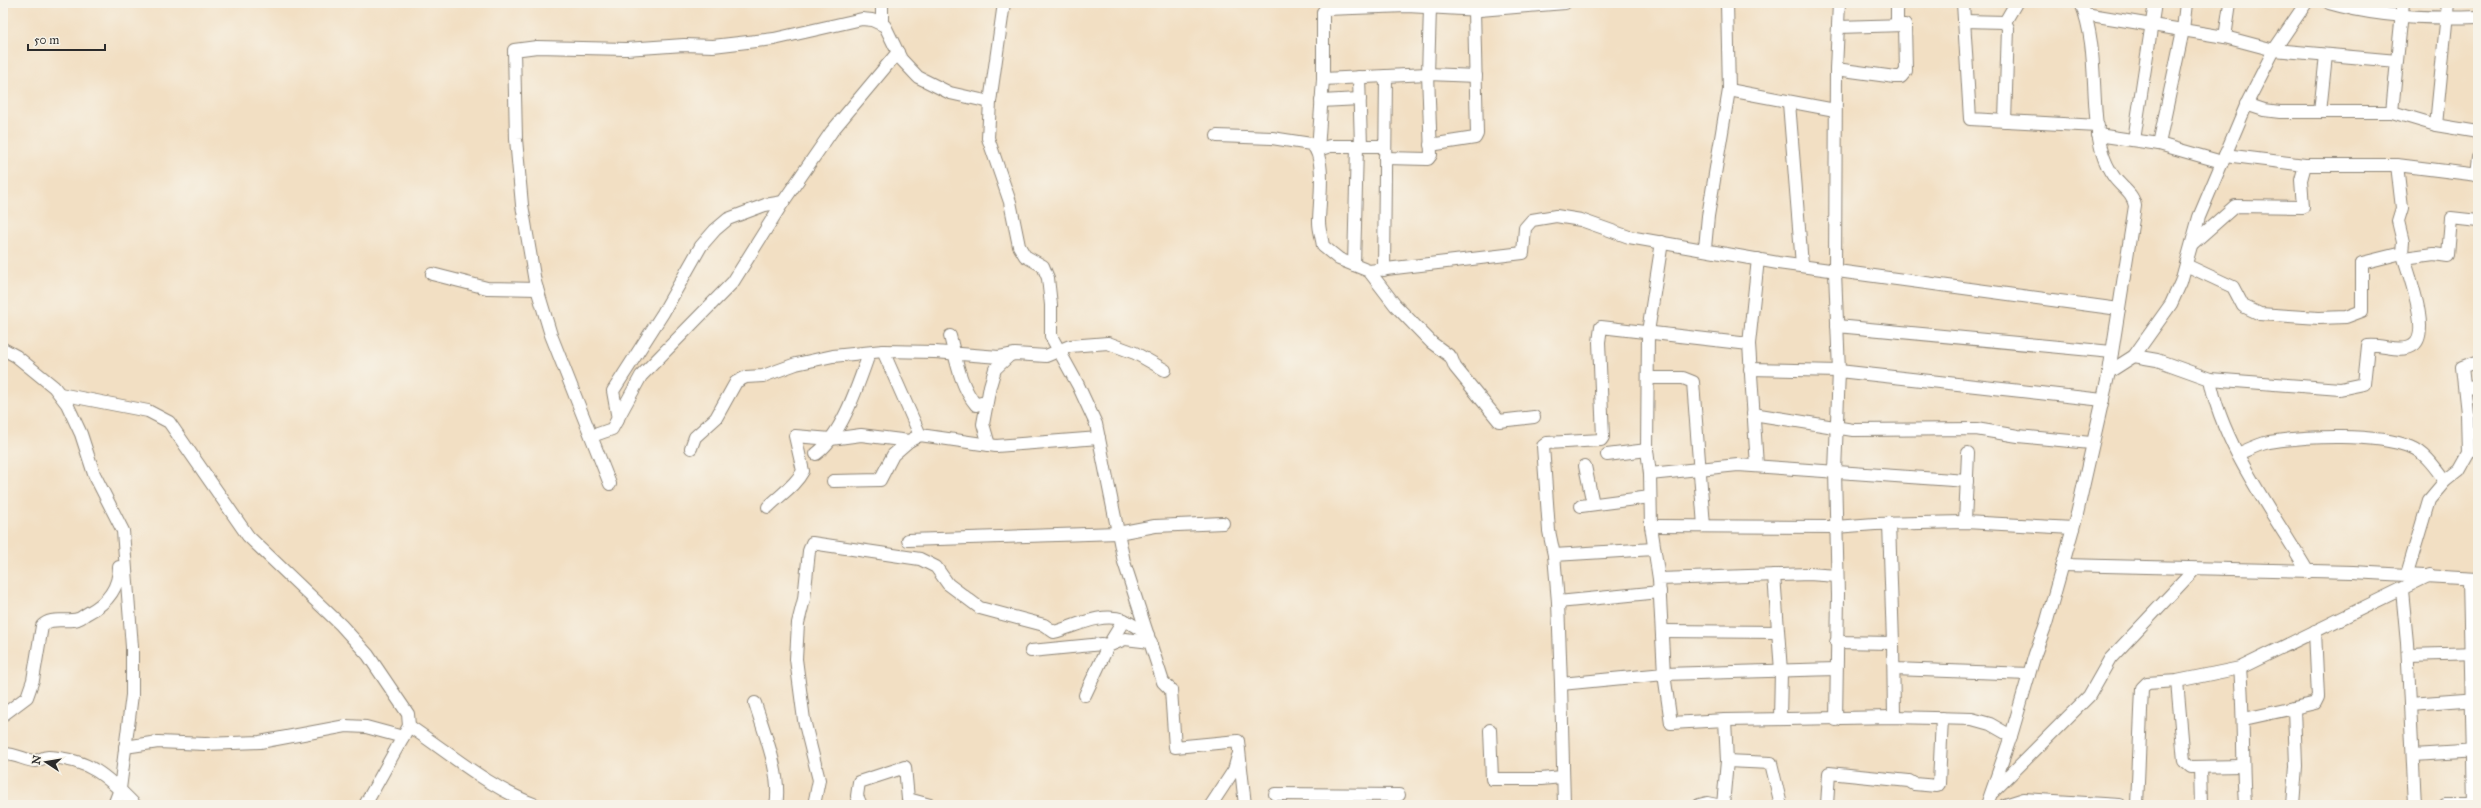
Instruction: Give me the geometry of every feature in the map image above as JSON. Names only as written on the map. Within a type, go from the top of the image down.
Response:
[{"type":"street","points":[[882,3],[882,23],[889,32],[901,60],[918,77],[950,93],[990,102]]},
{"type":"street","points":[[1004,3],[990,102],[988,138],[1010,202],[1019,246],[1025,256],[1043,266],[1048,278],[1051,336],[1078,385],[1096,424],[1124,562],[1163,682],[1171,690],[1175,747],[1238,741],[1245,805]]},
{"type":"street","points":[[1565,3],[1478,8],[1443,6],[1430,8],[1407,4],[1325,6],[1323,12],[1323,78],[1318,150],[1320,161],[1319,223],[1323,246],[1339,260],[1369,271],[1523,254],[1525,228],[1532,220],[1556,216],[1581,220],[1629,237],[1705,248],[1835,272],[1898,278],[2119,309]]},
{"type":"street","points":[[1705,248],[1708,216],[1728,90],[1727,3]]},
{"type":"street","points":[[1836,720],[1837,576],[1835,471],[1838,428],[1839,371],[1835,272],[1835,110],[1839,3]]},
{"type":"street","points":[[1897,3],[1897,25]]},
{"type":"street","points":[[1963,3],[1970,119],[2005,121],[2098,131],[2223,158],[2305,165],[2397,165],[2477,175],[2478,158]]},
{"type":"street","points":[[2005,22],[2016,3]]},
{"type":"street","points":[[2134,140],[2153,24],[2155,3]]},
{"type":"street","points":[[2159,144],[2183,30],[2186,3]]},
{"type":"street","points":[[2225,37],[2230,3]]},
{"type":"street","points":[[2109,372],[2134,356],[2171,304],[2181,282],[2199,217],[2246,104],[2274,50],[2306,3]]},
{"type":"street","points":[[2330,3],[2356,10],[2402,9],[2445,19],[2478,17]]},
{"type":"street","points":[[2436,125],[2445,19],[2448,3]]},
{"type":"street","points":[[1385,158],[1428,159],[1430,145],[1428,74],[1430,8]]},
{"type":"street","points":[[1430,145],[1475,138],[1478,127],[1476,76],[1478,8]]},
{"type":"street","points":[[1989,800],[2011,736],[2029,674],[2046,624],[2073,528],[2091,443],[2109,372],[2135,206],[2130,194],[2114,176],[2103,154],[2098,131],[2090,33],[2083,9],[2183,30],[2225,37],[2274,50],[2396,61]]},
{"type":"street","points":[[2392,112],[2402,9]]},
{"type":"street","points":[[610,484],[551,335],[537,289],[522,205],[516,139],[514,50],[537,47],[626,49],[684,45],[713,46],[774,39],[862,19],[882,23]]},
{"type":"street","points":[[1964,21],[2005,22]]},
{"type":"street","points":[[2005,22],[2008,28],[2005,121]]},
{"type":"street","points":[[1836,69],[1901,77],[1906,71],[1905,25],[1838,27]]},
{"type":"street","points":[[592,436],[612,429],[641,376],[733,282],[783,202],[832,131],[898,52]]},
{"type":"street","points":[[2320,112],[2326,55]]},
{"type":"street","points":[[1323,78],[1428,74],[1476,76]]},
{"type":"street","points":[[1384,270],[1386,76]]},
{"type":"street","points":[[1354,265],[1359,146],[1359,77]]},
{"type":"street","points":[[1728,90],[1790,103],[1835,110]]},
{"type":"street","points":[[1321,100],[1360,99]]},
{"type":"street","points":[[1790,103],[1802,265]]},
{"type":"street","points":[[2246,104],[2264,110],[2392,112],[2436,125],[2478,132]]},
{"type":"street","points":[[1217,136],[1272,138],[1311,144],[1318,150]]},
{"type":"street","points":[[1318,150],[1330,146],[1385,146]]},
{"type":"street","points":[[2191,245],[2235,206],[2303,207],[2301,180],[2305,165]]},
{"type":"street","points":[[2186,265],[2232,287],[2243,306],[2260,314],[2319,318],[2346,317],[2362,311],[2362,263],[2402,253],[2403,242],[2398,222],[2402,208],[2397,165]]},
{"type":"street","points":[[618,419],[613,391],[663,313],[701,246],[728,219],[765,205],[783,202]]},
{"type":"street","points":[[2134,356],[2157,360],[2210,379],[2340,389],[2364,384],[2368,346],[2406,348],[2418,341],[2420,333],[2419,312],[2404,258],[2434,254],[2448,256],[2451,218],[2478,222]]},
{"type":"street","points":[[1662,242],[1648,332],[1650,378],[1647,450],[1650,474],[1651,526],[1659,578],[1663,631],[1664,674],[1671,722],[1780,719],[1836,720],[1894,717],[1942,718],[1981,720],[2011,736]]},
{"type":"street","points":[[1757,466],[1749,344],[1758,259]]},
{"type":"street","points":[[1369,271],[1394,305],[1432,343],[1451,357],[1455,367],[1499,421],[1534,417]]},
{"type":"street","points":[[432,274],[487,288],[537,289]]},
{"type":"street","points":[[1837,326],[2112,352]]},
{"type":"street","points":[[1564,805],[1558,602],[1554,555],[1549,531],[1543,446],[1547,443],[1571,440],[1601,440],[1603,437],[1599,342],[1601,327],[1749,344]]},
{"type":"street","points":[[950,336],[960,374],[970,398],[976,405],[981,404],[986,407]]},
{"type":"street","points":[[691,448],[696,437],[716,418],[736,382],[746,377],[763,376],[816,360],[883,351],[999,357],[1010,355],[1046,356],[1059,352],[1070,346],[1108,343],[1136,353],[1165,370]]},
{"type":"street","points":[[3,349],[16,356],[54,387],[67,404],[81,434],[94,474],[123,531],[132,654],[132,695],[120,790],[114,805]]},
{"type":"street","points":[[883,351],[920,434]]},
{"type":"street","points":[[816,454],[840,428],[843,416],[869,354]]},
{"type":"street","points":[[989,445],[983,424],[986,407],[995,369],[1010,355]]},
{"type":"street","points":[[2407,574],[2429,500],[2445,481],[2459,470],[2468,454],[2473,413],[2464,388],[2462,367],[2467,363],[2478,361]]},
{"type":"street","points":[[1750,370],[1839,371],[2103,400]]},
{"type":"street","points":[[1650,378],[1683,378],[1693,382],[1701,468],[1704,526]]},
{"type":"street","points":[[2210,379],[2215,405],[2238,454],[2308,572]]},
{"type":"street","points":[[2464,388],[2478,388]]},
{"type":"street","points":[[60,394],[148,411],[169,422],[248,536],[341,625],[368,655],[408,714],[406,732],[365,805]]},
{"type":"street","points":[[1753,414],[1838,428],[1893,432],[1976,429],[2018,436],[2091,443]]},
{"type":"street","points":[[833,481],[880,480],[893,455],[909,441],[920,434],[989,445],[1046,443],[1099,438]]},
{"type":"street","points":[[768,507],[788,487],[797,482],[803,471],[795,436],[831,439],[862,435],[909,441]]},
{"type":"street","points":[[2238,454],[2268,442],[2332,437],[2374,440],[2412,447],[2432,462],[2445,481]]},
{"type":"street","points":[[1607,455],[1647,450]]},
{"type":"street","points":[[1965,522],[1968,453]]},
{"type":"street","points":[[1650,474],[1738,465],[1967,481]]},
{"type":"street","points":[[1585,466],[1594,504]]},
{"type":"street","points":[[1581,506],[1650,497]]},
{"type":"street","points":[[1651,526],[1835,527],[1889,523],[1965,522],[2073,528]]},
{"type":"street","points":[[908,540],[1118,533],[1155,526],[1223,523]]},
{"type":"street","points":[[1889,523],[1894,669],[1894,717]]},
{"type":"street","points":[[814,805],[819,780],[804,720],[796,659],[798,623],[804,599],[809,551],[812,544],[920,559],[930,563],[958,592],[980,608],[1044,625],[1054,632],[1087,621],[1109,618],[1124,620],[1150,639]]},
{"type":"street","points":[[1554,555],[1654,549]]},
{"type":"street","points":[[2062,565],[2407,574],[2474,579],[2474,805]]},
{"type":"street","points":[[3,715],[27,697],[33,680],[42,626],[51,621],[79,619],[98,607],[111,596],[118,583],[119,567]]},
{"type":"street","points":[[1989,800],[2089,696],[2110,660],[2195,569]]},
{"type":"street","points":[[1659,578],[1774,575],[1837,576]]},
{"type":"street","points":[[1774,575],[1781,671],[1780,719]]},
{"type":"street","points":[[2137,805],[2142,688],[2147,683],[2177,681],[2240,668],[2430,575]]},
{"type":"street","points":[[2402,590],[2408,655],[2416,805]]},
{"type":"street","points":[[1558,602],[1660,592]]},
{"type":"street","points":[[1085,695],[1108,646],[1124,620]]},
{"type":"street","points":[[1663,631],[1778,632]]},
{"type":"street","points":[[2244,719],[2315,703],[2318,697],[2315,631]]},
{"type":"street","points":[[1031,651],[1102,644],[1108,646],[1125,639],[1150,639]]},
{"type":"street","points":[[1836,642],[1892,643]]},
{"type":"street","points":[[2408,655],[2474,653]]},
{"type":"street","points":[[2240,668],[2244,719],[2245,755],[2242,766],[2245,805]]},
{"type":"street","points":[[1561,684],[1664,674],[1836,669]]},
{"type":"street","points":[[1894,669],[2029,674]]},
{"type":"street","points":[[2177,681],[2184,761],[2191,767],[2242,766]]},
{"type":"street","points":[[2410,704],[2475,699]]},
{"type":"street","points":[[755,703],[772,754],[778,792],[776,805]]},
{"type":"street","points":[[2293,805],[2296,766],[2294,708]]},
{"type":"street","points":[[1827,805],[1829,773],[1909,781],[1914,784],[1937,786],[1939,784],[1942,718]]},
{"type":"street","points":[[1723,805],[1727,761],[1725,720]]},
{"type":"street","points":[[125,747],[158,742],[205,744],[260,742],[346,726],[406,732],[512,796],[536,805]]},
{"type":"street","points":[[1490,730],[1492,779],[1541,779],[1562,777]]},
{"type":"street","points":[[1211,805],[1234,770],[1240,749]]},
{"type":"street","points":[[2413,755],[2475,751]]},
{"type":"street","points":[[3,754],[14,754],[36,761],[48,757],[74,760],[91,766],[120,790],[135,805]]},
{"type":"street","points":[[1727,761],[1771,763],[1781,805]]},
{"type":"street","points":[[2200,767],[2201,805]]},
{"type":"street","points":[[861,805],[857,796],[859,782],[905,768],[908,799],[930,805]]},
{"type":"street","points":[[1275,794],[1350,800],[1399,795]]},
{"type":"street","points":[[2005,805],[2024,799],[2114,805]]},
{"type":"street","points":[[1699,805],[1708,803],[1717,805]]},
{"type":"street","points":[[2445,805],[2478,805]]}]
